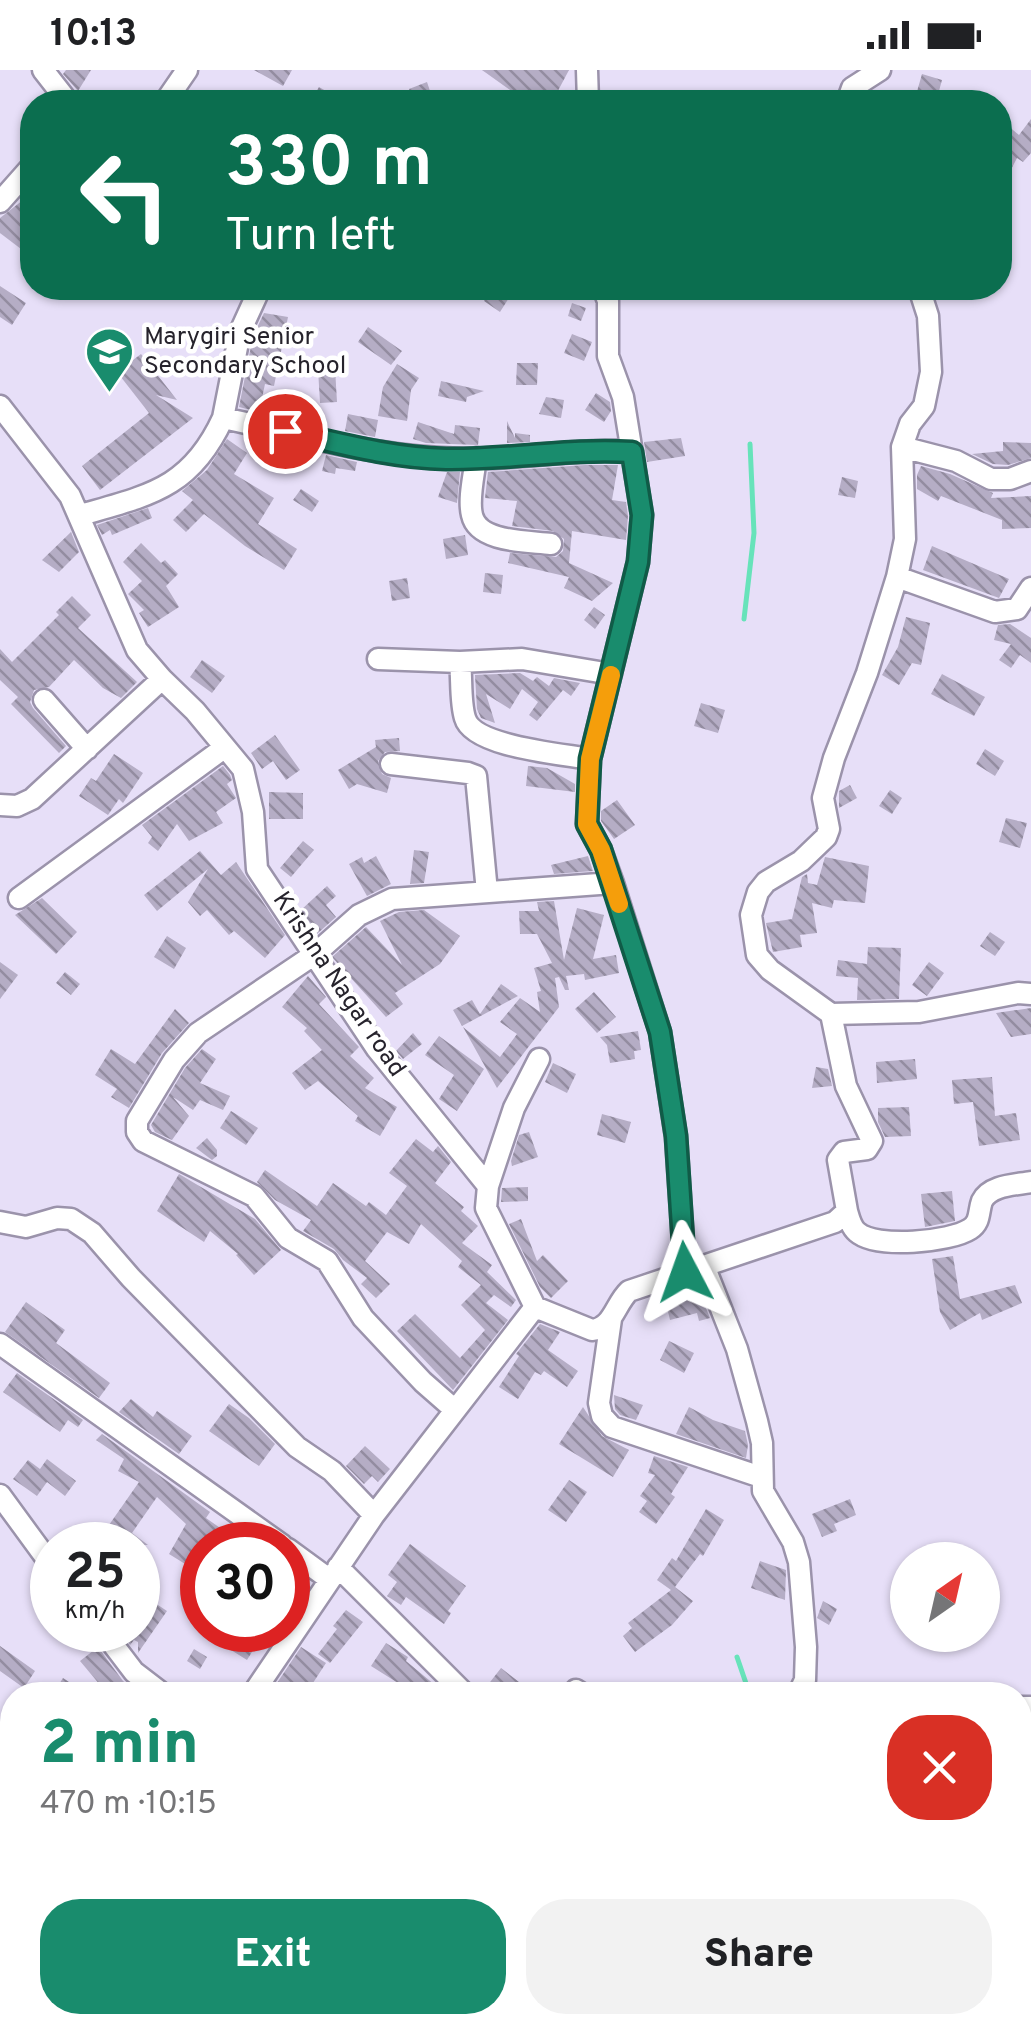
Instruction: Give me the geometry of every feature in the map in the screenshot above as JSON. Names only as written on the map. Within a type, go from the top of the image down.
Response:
[{"type":"street","points":[[851,90],[880,70]]},
{"type":"street","points":[[0,202],[20,180]]},
{"type":"street","points":[[80,515],[180,479],[211,444],[223,418],[240,332],[255,300]]},
{"type":"street","points":[[608,300],[608,356],[623,398],[642,515],[639,546],[590,759],[587,824],[601,850],[660,1032],[695,1270],[737,1349],[758,1421],[761,1476],[769,1506],[793,1542],[799,1562],[806,1646],[804,1682]]},
{"type":"street","points":[[923,300],[928,316],[932,372],[924,406],[910,424],[902,447],[905,539],[897,578],[823,798],[829,828],[826,837],[758,892],[751,915],[757,954],[770,970],[831,1014],[919,1012],[1031,994]]},
{"type":"street","name":"Krishna Nagar road","points":[[0,406],[70,496],[138,650],[195,710],[243,769],[257,868],[377,1050],[488,1186],[486,1208],[535,1308]]},
{"type":"street","points":[[223,418],[408,456],[476,458],[568,451],[632,452]]},
{"type":"street","points":[[902,447],[956,462],[991,479],[1010,479],[1031,471]]},
{"type":"street","points":[[476,458],[471,514],[477,526],[488,534],[551,544]]},
{"type":"street","points":[[897,578],[995,612],[1017,609],[1031,588]]},
{"type":"street","points":[[378,659],[522,660],[611,674]]},
{"type":"street","points":[[460,662],[464,717],[471,730],[494,741],[590,759]]},
{"type":"street","points":[[0,805],[17,806],[32,799],[162,679]]},
{"type":"street","points":[[44,700],[87,749]]},
{"type":"street","points":[[20,898],[224,748]]},
{"type":"street","points":[[391,764],[476,776],[487,892]]},
{"type":"street","points":[[455,1410],[363,1318],[327,1261],[288,1238],[254,1196],[151,1146],[137,1132],[140,1112],[174,1060],[198,1033],[315,954],[359,916],[392,898],[612,883]]},
{"type":"street","points":[[831,1014],[846,1086],[872,1142],[867,1149],[844,1152],[838,1160],[853,1228],[865,1237],[892,1243],[968,1231],[978,1221],[983,1200],[995,1189],[1031,1182]]},
{"type":"street","points":[[488,1186],[514,1108],[539,1059]]},
{"type":"street","points":[[261,1682],[374,1515],[535,1308],[592,1330],[600,1329],[630,1291],[835,1222],[847,1211]]},
{"type":"street","points":[[0,1222],[26,1227],[57,1218],[71,1219],[92,1233],[130,1278],[297,1447],[332,1471],[374,1515]]},
{"type":"street","points":[[611,1319],[600,1403],[602,1416],[612,1427],[761,1476]]},
{"type":"street","points":[[0,1344],[250,1522]]},
{"type":"street","points":[[0,1495],[7,1522],[30,1544]]},
{"type":"street","points":[[310,1561],[333,1573],[456,1682]]},
{"type":"street","points":[[119,1652],[147,1682]]},
{"type":"building","points":[[66,70],[91,70],[79,90],[63,74]]},
{"type":"building","points":[[254,70],[292,70],[283,86]]},
{"type":"building","points":[[482,70],[569,70],[558,90],[510,90]]},
{"type":"building","points":[[922,74],[942,80],[939,90],[917,90]]},
{"type":"building","points":[[427,82],[430,90],[409,90]]},
{"type":"building","points":[[1031,119],[1031,153],[1023,162],[1017,158],[1012,168],[1012,129],[1019,135]]},
{"type":"building","points":[[20,202],[20,248],[0,233],[0,218]]},
{"type":"building","points":[[0,286],[26,303],[12,325],[0,317]]},
{"type":"building","points":[[485,300],[508,300],[500,312]]},
{"type":"building","points":[[572,303],[586,308],[581,321],[568,316]]},
{"type":"building","points":[[264,313],[288,317],[274,386],[265,384],[259,412],[239,407],[253,336]]},
{"type":"building","points":[[368,327],[402,351],[391,365],[358,342]]},
{"type":"building","points":[[572,334],[592,342],[584,361],[564,353]]},
{"type":"building","points":[[141,354],[177,400],[156,395],[193,418],[100,490],[82,466],[149,413],[117,372]]},
{"type":"building","points":[[517,363],[538,363],[537,385],[516,385]]},
{"type":"building","points":[[397,364],[419,378],[411,390],[407,421],[378,416],[383,387]]},
{"type":"building","points":[[335,368],[337,402],[320,403],[318,369]]},
{"type":"building","points":[[441,381],[484,391],[467,397],[466,402],[438,396]]},
{"type":"building","points":[[596,393],[610,402],[611,411],[604,422],[585,410]]},
{"type":"building","points":[[546,397],[564,400],[561,418],[539,414]]},
{"type":"building","points":[[289,402],[312,407],[309,424],[285,418]]},
{"type":"building","points":[[348,414],[378,420],[375,437],[345,431]]},
{"type":"building","points":[[507,421],[515,438],[515,433],[530,435],[530,442],[507,443]]},
{"type":"building","points":[[418,422],[454,434],[455,425],[480,428],[478,445],[413,439]]},
{"type":"building","points":[[681,438],[685,456],[647,462],[644,442]]},
{"type":"building","points":[[227,439],[247,453],[234,474],[274,498],[258,524],[297,549],[284,570],[204,514],[186,532],[173,520],[193,500],[182,491],[207,470]]},
{"type":"building","points":[[259,440],[316,453],[316,458],[257,451]]},
{"type":"building","points":[[1003,442],[1031,443],[1031,458],[1008,465],[993,464],[972,454],[1003,451]]},
{"type":"building","points":[[326,455],[357,462],[355,471],[322,471]]},
{"type":"building","points":[[618,465],[612,500],[626,502],[628,516],[626,540],[572,531],[569,563],[613,583],[592,601],[564,588],[569,577],[508,563],[510,553],[556,557],[563,551],[564,539],[553,531],[512,526],[517,501],[485,498],[488,472]]},
{"type":"building","points":[[921,466],[993,493],[991,498],[1031,496],[1031,528],[1002,529],[1002,520],[941,496],[938,501],[917,489]]},
{"type":"building","points":[[447,472],[460,472],[457,503],[438,497]]},
{"type":"building","points":[[842,477],[858,481],[855,498],[838,495]]},
{"type":"building","points":[[301,489],[319,501],[312,512],[293,500]]},
{"type":"building","points":[[148,508],[152,518],[112,535],[110,530],[102,535],[97,525]]},
{"type":"building","points":[[71,532],[79,552],[59,572],[42,560]]},
{"type":"building","points":[[465,535],[468,555],[446,559],[443,539]]},
{"type":"building","points":[[141,543],[178,574],[166,586],[179,607],[148,627],[139,613],[144,610],[128,594],[142,581],[123,562]]},
{"type":"building","points":[[932,546],[1009,579],[999,598],[923,570]]},
{"type":"building","points":[[485,573],[503,575],[501,594],[483,592]]},
{"type":"building","points":[[407,578],[410,598],[392,601],[389,581]]},
{"type":"building","points":[[72,596],[91,615],[78,628],[137,682],[121,698],[103,688],[74,660],[49,687],[34,690],[30,702],[33,708],[66,746],[59,753],[11,704],[18,697],[0,680],[0,649],[12,662],[59,615],[56,612]]},
{"type":"building","points":[[594,607],[605,615],[595,629],[584,620]]},
{"type":"building","points":[[906,617],[930,623],[921,665],[912,663],[899,685],[882,675],[898,647]]},
{"type":"building","points":[[1010,624],[1031,638],[1031,663],[1020,655],[1011,668],[999,660],[1011,644],[994,640],[998,625]]},
{"type":"building","points":[[202,660],[225,676],[212,693],[190,677]]},
{"type":"building","points":[[520,673],[533,681],[537,677],[549,686],[554,678],[580,683],[571,696],[563,690],[537,721],[529,715],[538,702],[522,689],[510,709],[486,694],[495,723],[481,718],[475,675]]},
{"type":"building","points":[[942,674],[985,697],[974,716],[931,694]]},
{"type":"building","points":[[701,703],[725,710],[718,733],[694,726]]},
{"type":"building","points":[[275,735],[300,770],[286,780],[273,761],[262,769],[251,753]]},
{"type":"building","points":[[399,738],[400,751],[385,752],[378,761],[382,774],[391,778],[387,793],[357,784],[349,789],[338,770],[376,747],[375,740]]},
{"type":"building","points":[[985,749],[1004,761],[995,776],[976,764]]},
{"type":"building","points":[[114,754],[143,773],[123,803],[119,799],[108,815],[79,796],[91,778],[96,781]]},
{"type":"building","points":[[223,766],[230,775],[232,780],[227,784],[236,798],[216,812],[223,823],[189,841],[177,824],[158,851],[148,843],[152,837],[142,825]]},
{"type":"building","points":[[528,766],[547,768],[575,784],[575,792],[526,786]]},
{"type":"building","points":[[850,785],[857,798],[839,808],[839,791]]},
{"type":"building","points":[[890,790],[902,798],[892,814],[879,806]]},
{"type":"building","points":[[269,792],[303,793],[303,819],[269,819]]},
{"type":"building","points":[[617,800],[635,825],[614,839],[601,821],[601,811]]},
{"type":"building","points":[[1006,818],[1027,823],[1020,848],[999,842]]},
{"type":"building","points":[[303,841],[314,850],[291,877],[280,868]]},
{"type":"building","points":[[414,850],[429,852],[424,883],[410,884]]},
{"type":"building","points":[[200,851],[221,875],[236,862],[285,935],[265,958],[234,931],[229,935],[207,910],[200,916],[188,902],[208,869],[157,911],[144,895]]},
{"type":"building","points":[[376,856],[391,884],[367,896],[349,864],[362,857],[364,863]]},
{"type":"building","points":[[588,856],[593,871],[554,874],[551,865]]},
{"type":"building","points":[[825,857],[869,866],[865,903],[834,900],[832,908],[812,903],[817,933],[800,935],[802,947],[773,952],[766,923],[792,919],[802,877],[807,874],[808,883],[817,885]]},
{"type":"building","points":[[327,886],[336,896],[326,905],[336,917],[317,934],[301,910]]},
{"type":"building","points":[[42,898],[77,932],[56,954],[15,915]]},
{"type":"building","points":[[554,901],[564,960],[577,908],[604,915],[593,959],[616,955],[619,973],[585,980],[584,974],[566,976],[569,990],[565,990],[559,977],[555,978],[559,1007],[497,1088],[463,1027],[500,1057],[517,1034],[500,1022],[520,998],[540,1012],[537,992],[541,991],[534,968],[552,963],[537,934],[520,934],[519,911],[539,911],[537,902]]},
{"type":"building","points":[[424,910],[460,936],[440,964],[395,993],[403,1004],[386,1017],[332,957],[366,927],[402,965],[380,921],[399,912]]},
{"type":"building","points":[[990,932],[1005,942],[995,956],[980,946]]},
{"type":"building","points":[[167,936],[186,948],[174,969],[154,957]]},
{"type":"building","points":[[868,947],[901,948],[899,999],[857,1000],[858,978],[836,976],[838,960],[867,964]]},
{"type":"building","points":[[0,962],[18,975],[0,999]]},
{"type":"building","points":[[929,962],[944,973],[927,996],[912,985]]},
{"type":"building","points":[[65,972],[80,984],[71,995],[56,983]]},
{"type":"building","points":[[308,976],[326,997],[319,1004],[359,1047],[350,1056],[374,1078],[365,1088],[397,1107],[380,1136],[355,1121],[358,1116],[318,1081],[305,1090],[292,1073],[322,1050],[304,1031],[307,1028],[282,1007]]},
{"type":"building","points":[[501,984],[518,996],[462,1026],[453,1010],[472,1000],[480,1014]]},
{"type":"building","points":[[594,992],[616,1017],[597,1033],[575,1009]]},
{"type":"building","points":[[1031,1008],[1031,1034],[1011,1037],[996,1013]]},
{"type":"building","points":[[175,1009],[189,1023],[162,1053],[129,1108],[111,1097],[117,1089],[95,1075],[111,1049],[135,1064]]},
{"type":"building","points":[[638,1031],[641,1050],[634,1051],[635,1059],[610,1063],[607,1045],[600,1037]]},
{"type":"building","points":[[413,1033],[422,1044],[403,1059],[396,1051]]},
{"type":"building","points":[[439,1036],[484,1069],[457,1111],[439,1099],[454,1075],[425,1055]]},
{"type":"building","points":[[202,1049],[216,1059],[200,1083],[230,1096],[223,1110],[200,1100],[193,1110],[173,1097],[189,1116],[172,1140],[155,1132],[151,1125],[185,1068]]},
{"type":"building","points":[[915,1059],[917,1079],[877,1083],[876,1062]]},
{"type":"building","points":[[553,1063],[576,1074],[567,1093],[545,1082]]},
{"type":"building","points":[[816,1067],[828,1069],[832,1086],[812,1088]]},
{"type":"building","points":[[992,1077],[995,1116],[1016,1113],[1020,1140],[979,1146],[973,1102],[954,1104],[952,1080]]},
{"type":"building","points":[[909,1107],[911,1136],[885,1137],[878,1122],[878,1108]]},
{"type":"building","points":[[231,1111],[258,1128],[246,1145],[220,1128]]},
{"type":"building","points":[[602,1114],[631,1122],[625,1143],[597,1135]]},
{"type":"building","points":[[529,1132],[538,1157],[512,1166],[519,1135]]},
{"type":"building","points":[[207,1138],[217,1150],[212,1160],[196,1148]]},
{"type":"building","points":[[416,1139],[433,1152],[438,1146],[451,1162],[435,1183],[464,1207],[461,1211],[478,1226],[462,1243],[492,1265],[487,1272],[516,1300],[511,1307],[494,1295],[486,1303],[508,1320],[453,1390],[397,1331],[415,1314],[460,1358],[485,1330],[461,1305],[481,1285],[458,1267],[462,1261],[421,1224],[409,1244],[387,1232],[365,1261],[390,1284],[376,1298],[361,1284],[367,1278],[334,1249],[303,1231],[311,1220],[275,1200],[257,1182],[265,1170],[317,1206],[333,1183],[386,1215],[407,1186],[389,1173]]},
{"type":"building","points":[[179,1174],[255,1219],[281,1250],[254,1275],[238,1254],[210,1231],[204,1242],[157,1211]]},
{"type":"building","points":[[528,1187],[528,1201],[501,1202],[502,1188]]},
{"type":"building","points":[[952,1191],[955,1221],[925,1227],[921,1194]]},
{"type":"building","points":[[521,1219],[537,1261],[543,1255],[568,1281],[551,1298],[540,1287],[509,1224]]},
{"type":"building","points":[[953,1256],[960,1299],[1015,1285],[1022,1303],[982,1320],[980,1313],[950,1330],[940,1312],[932,1259]]},
{"type":"building","points":[[685,1294],[686,1299],[701,1296],[710,1318],[699,1321],[697,1313],[670,1320],[665,1299]]},
{"type":"building","points":[[26,1302],[65,1330],[56,1343],[110,1383],[99,1398],[5,1332]]},
{"type":"building","points":[[540,1324],[560,1332],[548,1350],[578,1371],[567,1387],[544,1371],[541,1375],[535,1372],[518,1399],[499,1387],[519,1356],[516,1354]]},
{"type":"building","points":[[669,1341],[694,1353],[684,1373],[660,1360]]},
{"type":"building","points":[[17,1373],[83,1420],[78,1427],[68,1420],[60,1432],[3,1392]]},
{"type":"building","points":[[614,1395],[643,1405],[636,1420],[620,1415],[615,1409]]},
{"type":"building","points":[[131,1399],[153,1417],[157,1411],[192,1436],[179,1454],[119,1412]]},
{"type":"building","points":[[229,1404],[275,1444],[259,1466],[209,1431]]},
{"type":"building","points":[[583,1407],[602,1436],[629,1450],[613,1477],[559,1444]]},
{"type":"building","points":[[689,1407],[745,1431],[746,1458],[676,1434]]},
{"type":"building","points":[[102,1434],[210,1512],[206,1518],[212,1522],[184,1522],[157,1497],[140,1522],[111,1522],[139,1482],[118,1471],[124,1459],[96,1440]]},
{"type":"building","points":[[365,1446],[390,1469],[378,1482],[372,1476],[364,1484],[346,1466]]},
{"type":"building","points":[[654,1456],[688,1467],[671,1494],[675,1497],[656,1524],[639,1512],[647,1501],[640,1496],[655,1475],[648,1473]]},
{"type":"building","points":[[47,1459],[76,1481],[65,1496],[47,1482],[37,1496],[13,1479],[28,1460],[40,1469]]},
{"type":"building","points":[[569,1480],[587,1492],[566,1522],[548,1510]]},
{"type":"building","points":[[850,1499],[856,1515],[834,1524],[837,1531],[822,1537],[812,1514]]},
{"type":"building","points":[[706,1509],[724,1520],[703,1556],[700,1554],[675,1587],[693,1601],[672,1625],[635,1652],[623,1636],[632,1628],[628,1623],[671,1590],[657,1580],[672,1558],[676,1561]]},
{"type":"building","points":[[180,1535],[180,1561],[169,1554]]},
{"type":"building","points":[[410,1544],[466,1586],[448,1611],[451,1613],[444,1624],[406,1597],[401,1605],[387,1596],[397,1582],[388,1575]]},
{"type":"building","points":[[760,1561],[786,1570],[785,1600],[751,1588]]},
{"type":"building","points":[[823,1601],[837,1609],[829,1625],[817,1618]]},
{"type":"building","points":[[346,1610],[363,1622],[330,1663],[318,1654]]},
{"type":"building","points":[[386,1643],[408,1657],[406,1661],[431,1682],[396,1682],[371,1666]]},
{"type":"building","points":[[0,1646],[35,1671],[28,1682],[16,1682],[0,1671]]},
{"type":"building","points":[[92,1652],[102,1652],[124,1682],[98,1682],[80,1661]]},
{"type":"building","points":[[192,1652],[207,1657],[200,1669],[187,1661]]},
{"type":"building","points":[[234,1652],[252,1652],[247,1660]]},
{"type":"building","points":[[298,1652],[309,1652],[326,1663],[314,1682],[278,1682]]},
{"type":"building","points":[[501,1668],[519,1682],[490,1682]]},
{"type":"waterway","points":[[744,619],[754,533],[750,444]]},
{"type":"waterway","points":[[737,1657],[746,1682]]},
{"type":"slow traffic","points":[[611,675],[590,759],[587,824],[601,850],[619,904]]},
{"type":"place","name":"Marygiri Senior Secondary School","points":[[109,394]]},
{"type":"route","points":[[285,431],[408,456],[445,459],[632,452],[642,515],[638,562],[590,759],[587,824],[601,850],[660,1032],[676,1136],[685,1272]]}]
